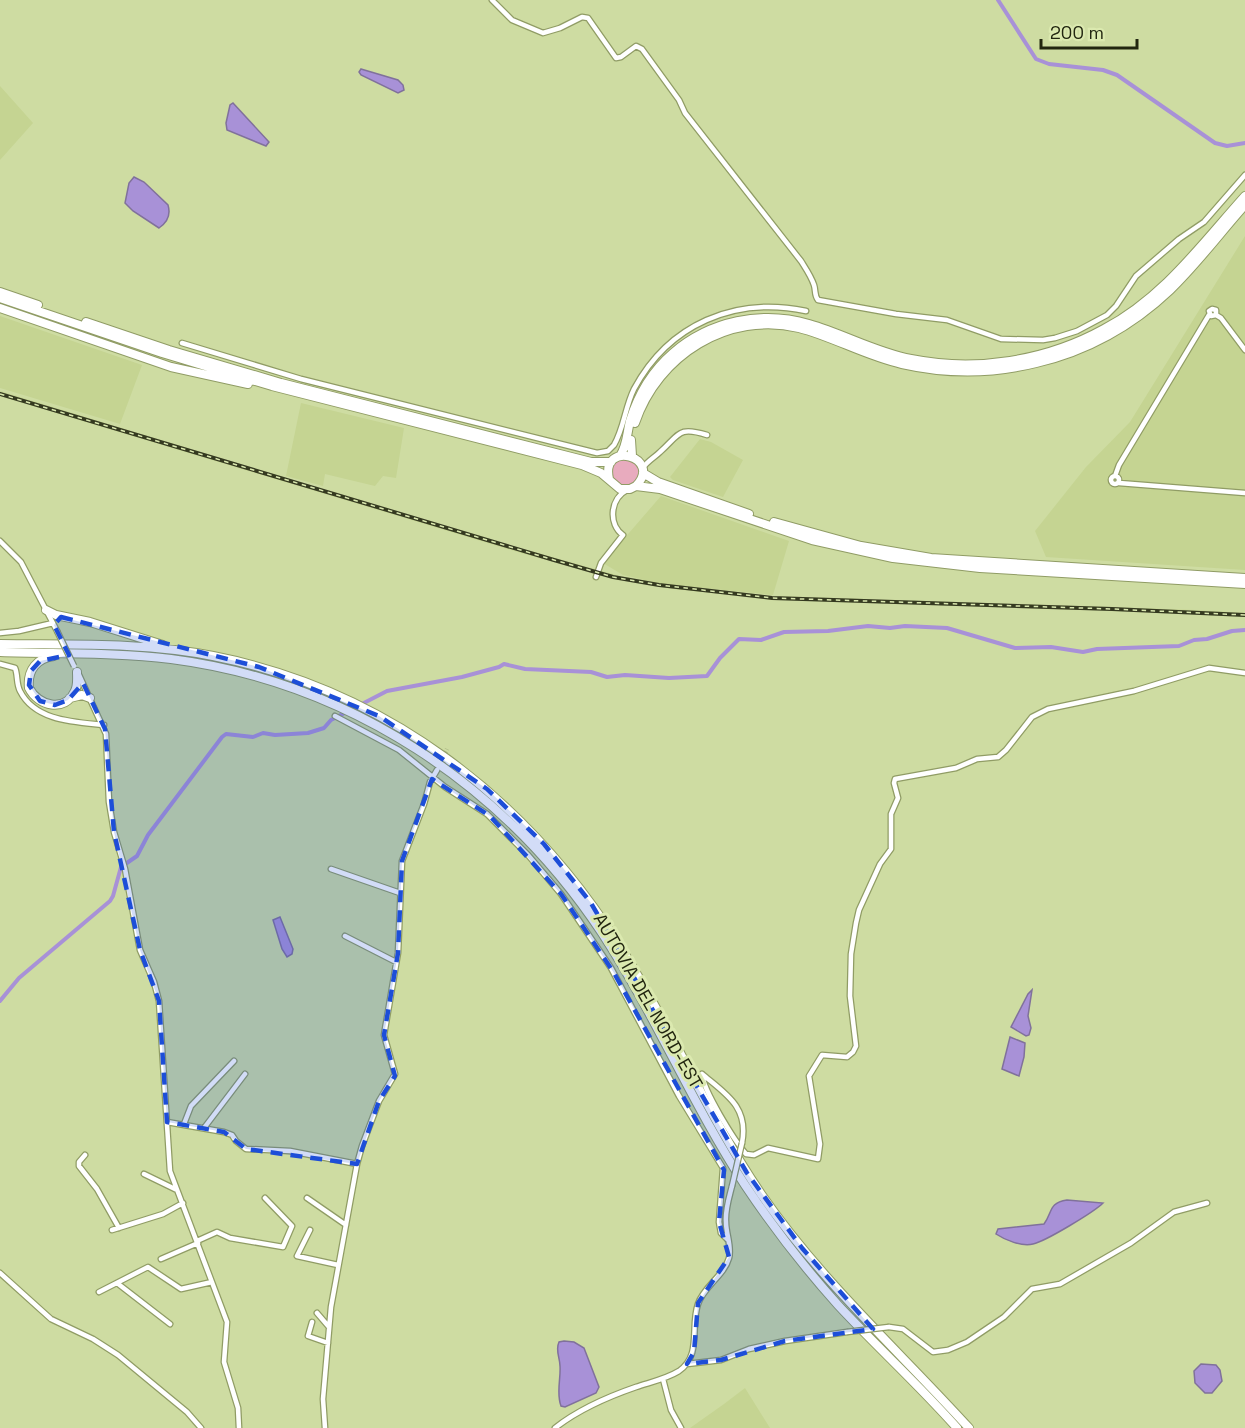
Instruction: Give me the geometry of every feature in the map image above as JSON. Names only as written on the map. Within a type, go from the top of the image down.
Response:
[{"type":"highway","points":[[0,292],[169,350],[272,380],[591,462],[611,462],[620,456],[625,448],[635,407],[657,369],[688,342],[715,327],[750,318],[768,317],[792,320],[820,327],[889,354],[942,363],[989,364],[1043,354],[1098,333],[1144,303],[1177,274],[1245,196]]},
{"type":"highway","points":[[1245,205],[1181,279],[1141,314],[1097,341],[1070,353],[1005,369],[955,371],[921,368],[883,359],[805,330],[774,324],[741,327],[712,336],[682,354],[664,371],[641,407],[630,445],[643,471],[660,483],[839,542],[884,551],[964,561],[1245,578]]},
{"type":"highway","points":[[0,298],[162,353],[272,386],[563,460],[593,469],[620,489],[660,489],[812,540],[893,558],[980,568],[1245,584]]},
{"type":"highway","points":[[0,308],[184,371],[245,383],[457,438],[553,460],[563,460]]},
{"type":"highway","points":[[620,456],[635,458]]},
{"type":"highway","points":[[609,479],[608,472],[611,462]]},
{"type":"highway","points":[[633,488],[640,482],[643,471]]},
{"type":"highway","points":[[46,610],[150,642],[191,652]]},
{"type":"highway","points":[[55,626],[58,619],[64,617]]},
{"type":"highway","name":"AUTOVIA DEL NORD-EST","points":[[0,644],[122,646],[191,652],[259,668],[299,681],[364,708],[423,742],[467,773],[509,809],[555,856],[591,903],[631,963],[712,1114],[761,1194],[823,1274],[971,1428]]},
{"type":"highway","name":"AUTOVIA DEL NORD-EST","points":[[0,652],[122,655],[172,659],[225,668],[271,681],[344,708],[407,742],[461,779],[504,816],[554,868],[580,902],[619,961],[712,1132],[760,1208],[837,1304],[957,1428]]},
{"type":"highway","points":[[90,698],[82,695],[55,705],[45,704],[38,699],[29,685],[30,673],[42,659],[54,656],[163,661],[172,659]]},
{"type":"highway","points":[[70,698],[76,688],[76,669]]},
{"type":"street","points":[[492,0],[512,20],[543,33],[560,28],[582,17],[588,18],[617,58],[636,46],[642,49],[680,100],[685,113],[801,261],[811,276],[815,297],[818,300],[896,314],[947,320],[1001,339],[1055,338],[1077,331],[1107,315],[1116,306],[1136,276],[1179,239],[1204,222],[1245,175]]},
{"type":"street","points":[[182,343],[301,379],[597,453],[608,451],[614,445],[628,403],[643,374],[654,360],[680,336],[715,316],[744,308],[775,306],[806,311]]},
{"type":"street","points":[[1245,350],[1221,318],[1216,315],[1217,311],[1210,310],[1112,478],[1115,484],[1245,492]]},
{"type":"street","points":[[643,471],[649,459],[682,431],[691,430],[707,435]]},
{"type":"street","points":[[635,458],[649,459]]},
{"type":"street","points":[[615,486],[616,503]]},
{"type":"street","points":[[596,577],[601,563],[623,535],[613,523],[612,516],[616,503],[622,493],[633,488]]},
{"type":"street","points":[[0,541],[21,562],[104,725],[108,741],[109,807],[116,843],[124,864],[140,950],[159,1001],[170,1168],[228,1322],[224,1362],[238,1408],[239,1428]]},
{"type":"street","points":[[0,633],[55,626]]},
{"type":"street","points":[[0,664],[15,668],[18,687],[22,695],[33,708],[46,716],[104,725]]},
{"type":"street","points":[[687,1364],[694,1352],[694,1328],[698,1303],[728,1261],[730,1250],[726,1219],[732,1186],[742,1143],[744,1126],[740,1110],[702,1074],[703,1082],[710,1095],[746,1154],[754,1155],[768,1148],[817,1160],[820,1157],[809,1076],[822,1055],[848,1057],[856,1046],[850,996],[856,918],[880,864],[891,849],[891,814],[897,798],[895,779],[956,768],[977,759],[998,757],[1008,748],[1029,719],[1038,712],[1127,693],[1209,668],[1245,673]]},
{"type":"street","points":[[337,717],[399,750],[420,765],[432,778],[487,814],[521,847],[555,886],[614,973],[679,1096],[723,1168],[719,1222],[721,1233],[728,1240]]},
{"type":"street","points":[[325,1428],[323,1398],[329,1327],[357,1164],[360,1149],[379,1101],[395,1074],[384,1033],[396,962],[402,859],[437,770]]},
{"type":"street","points":[[331,869],[400,893]]},
{"type":"street","points":[[345,936],[396,962]]},
{"type":"street","points":[[184,1124],[190,1107],[234,1061]]},
{"type":"street","points":[[204,1128],[245,1074]]},
{"type":"street","points":[[167,1122],[232,1135],[246,1149],[290,1151],[357,1164]]},
{"type":"street","points":[[85,1155],[79,1165],[97,1189],[119,1228]]},
{"type":"street","points":[[144,1174],[177,1190]]},
{"type":"street","points":[[161,1259],[218,1232],[230,1238],[283,1247],[292,1226],[265,1198]]},
{"type":"street","points":[[308,1198],[346,1225]]},
{"type":"street","points":[[112,1230],[163,1214],[183,1203]]},
{"type":"street","points":[[555,1428],[570,1416],[600,1401],[663,1379],[687,1364],[717,1361],[745,1350],[775,1343],[889,1327],[903,1329],[933,1352],[953,1349],[1004,1317],[1032,1289],[1060,1284],[1131,1243],[1174,1212],[1207,1203]]},
{"type":"street","points":[[309,1230],[297,1256],[338,1265]]},
{"type":"street","points":[[99,1292],[148,1267],[181,1289],[212,1282]]},
{"type":"street","points":[[0,1273],[51,1319],[118,1355],[187,1412],[201,1428]]},
{"type":"street","points":[[117,1283],[170,1324]]},
{"type":"street","points":[[317,1313],[329,1327]]},
{"type":"street","points":[[312,1322],[308,1336],[328,1343]]},
{"type":"street","points":[[663,1379],[671,1410],[681,1428]]},
{"type":"highlighted area","points":[[61,617],[259,667],[379,716],[487,789],[544,844],[591,903],[747,1173],[802,1248],[873,1329],[785,1341],[721,1360],[687,1364],[694,1352],[698,1303],[729,1257],[719,1222],[724,1170],[614,973],[561,894],[490,816],[432,779],[402,861],[398,953],[384,1035],[395,1076],[379,1101],[357,1164],[246,1149],[224,1132],[167,1122],[159,1001],[140,950],[114,832],[105,729],[83,683],[68,700],[55,705],[40,701],[29,685],[31,671],[40,661],[69,655],[54,625]]},
{"type":"shaded area","points":[[361,69],[398,80],[404,90],[398,93],[361,75],[359,72]]},
{"type":"shaded area","points":[[0,86],[33,123],[0,160]]},
{"type":"shaded area","points":[[233,103],[269,142],[266,146],[227,130],[226,123],[230,105]]},
{"type":"shaded area","points":[[134,177],[144,182],[168,205],[168,218],[159,228],[125,203],[129,183]]},
{"type":"shaded area","points":[[1245,236],[1245,570],[1046,557],[1035,531],[1086,467],[1130,422]]},
{"type":"shaded area","points":[[0,316],[142,365],[120,424],[0,388]]},
{"type":"shaded area","points":[[0,391],[486,539],[620,576],[646,580],[623,575],[603,563],[661,496],[789,541],[773,595],[683,586],[772,596],[1195,610],[1245,613],[1245,617],[782,600],[674,589],[614,578],[521,553],[0,396]]},
{"type":"shaded area","points":[[301,403],[404,428],[396,478],[383,476],[375,486],[325,474],[323,486],[286,476]]},
{"type":"shaded area","points":[[700,439],[711,442],[743,460],[723,497],[670,477]]},
{"type":"shaded area","points":[[625,458],[635,462],[639,472],[635,482],[625,486],[615,482],[611,472],[615,462]]},
{"type":"shaded area","points":[[280,917],[293,949],[292,954],[287,957],[282,949],[273,920]]},
{"type":"shaded area","points":[[1032,990],[1028,1016],[1031,1028],[1029,1035],[1026,1036],[1011,1027]]},
{"type":"shaded area","points":[[1010,1037],[1025,1043],[1019,1076],[1002,1069]]},
{"type":"shaded area","points":[[1067,1200],[1103,1203],[1070,1226],[1033,1244],[1024,1245],[996,1234],[998,1229],[1044,1224],[1054,1206]]},
{"type":"shaded area","points":[[559,1342],[574,1342],[584,1348],[599,1387],[596,1393],[565,1407],[561,1406],[559,1396],[560,1366],[557,1348]]},
{"type":"shaded area","points":[[1201,1364],[1216,1365],[1220,1370],[1222,1381],[1212,1393],[1205,1393],[1195,1383],[1194,1371]]},
{"type":"shaded area","points":[[745,1388],[770,1428],[690,1428],[724,1404]]},
{"type":"waterway","points":[[998,0],[1036,59],[1049,64],[1103,70],[1117,75],[1215,143],[1227,146],[1245,143]]},
{"type":"waterway","points":[[0,1001],[19,978],[110,901],[121,867],[137,856],[148,835],[226,734],[253,737],[263,733],[275,735],[308,733],[324,728],[331,720],[387,691],[462,677],[504,664],[525,669],[591,672],[607,677],[625,675],[669,678],[707,676],[720,658],[739,639],[761,640],[784,632],[828,631],[868,626],[947,628],[1015,648],[1051,647],[1083,652],[1097,649],[1179,646],[1194,640],[1245,630]]},
{"type":"tunnel","points":[[438,767],[447,749]]},
{"type":"railway","points":[[0,394],[613,577],[659,585],[772,598],[1245,615]]}]
